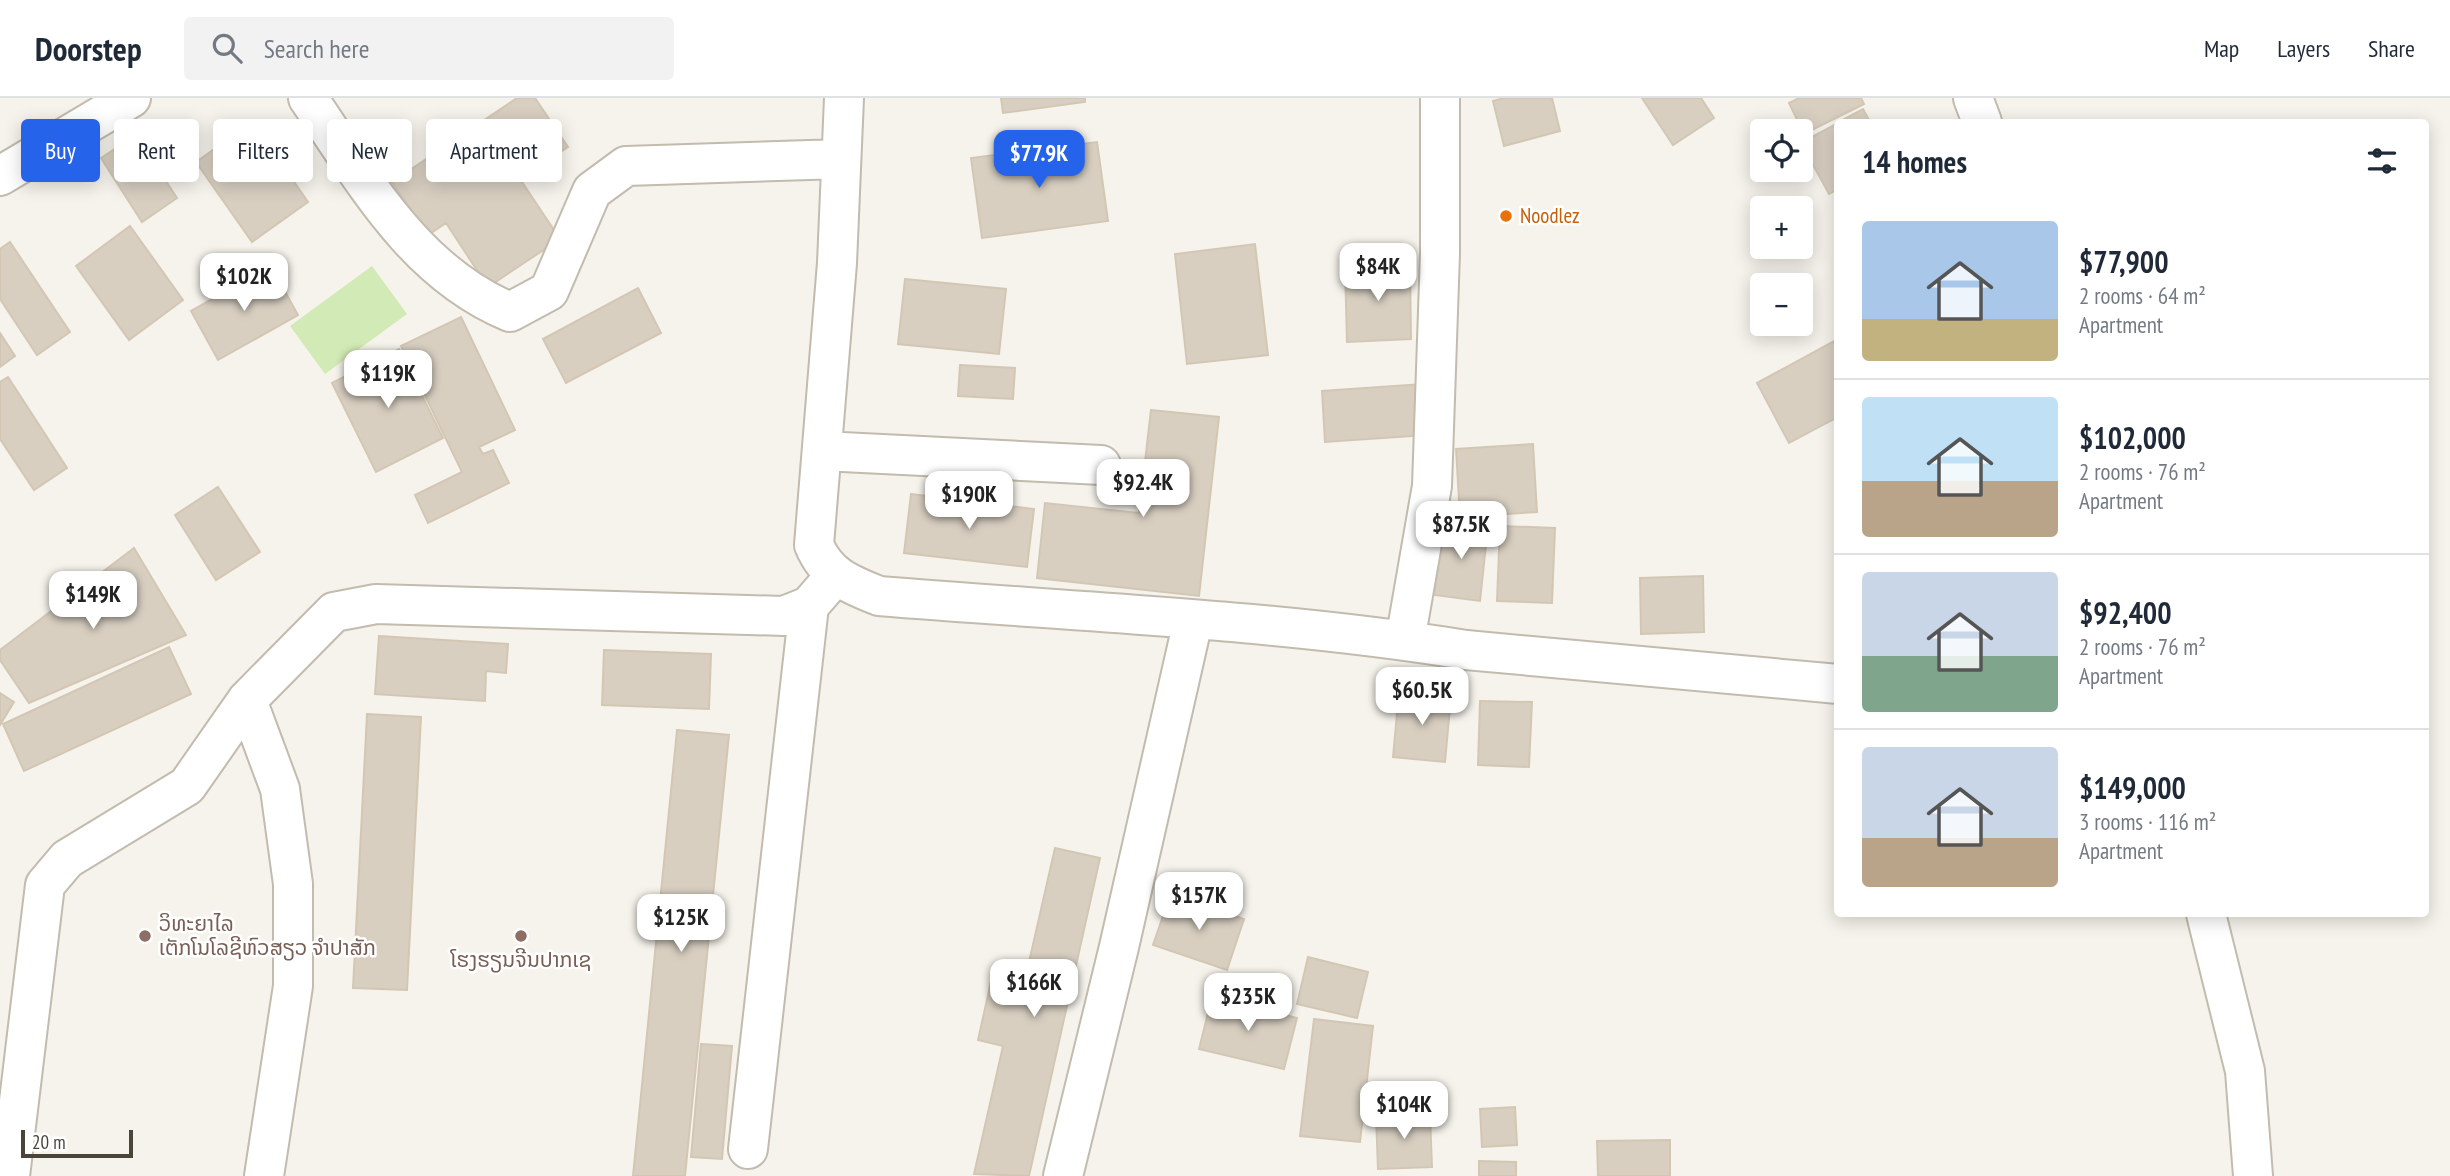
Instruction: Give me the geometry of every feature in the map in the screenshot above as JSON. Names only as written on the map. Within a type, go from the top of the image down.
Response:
[{"type":"street","points":[[308,98],[394,225],[455,281],[510,312],[549,291],[593,191],[626,166],[841,159]]},
{"type":"street","points":[[844,98],[837,264],[814,545],[822,564],[835,576],[879,596],[1193,621],[1405,641],[1466,650],[1834,684]]},
{"type":"street","points":[[1405,641],[1433,486],[1440,253],[1440,98]]},
{"type":"street","points":[[1973,98],[1981,119]]},
{"type":"street","points":[[0,176],[117,101]]},
{"type":"street","points":[[822,451],[1101,466]]},
{"type":"street","points":[[10,1176],[45,885],[67,859],[187,786],[247,700],[334,612],[376,604],[784,616],[809,606],[835,576]]},
{"type":"street","points":[[748,1149],[809,606]]},
{"type":"street","points":[[1063,1176],[1122,934],[1193,621]]},
{"type":"street","points":[[247,700],[280,789],[293,884],[293,986],[264,1176]]},
{"type":"street","points":[[2207,917],[2245,1071],[2253,1176]]},
{"type":"green space","points":[[372,266],[407,314],[325,374],[290,326]]},
{"type":"building","points":[[517,98],[535,98],[549,119],[486,119]]},
{"type":"building","points":[[1001,98],[1085,98],[1085,102],[1003,113]]},
{"type":"building","points":[[1504,98],[1552,98],[1560,131],[1504,146],[1493,101]]},
{"type":"building","points":[[1642,98],[1701,98],[1714,118],[1673,145]]},
{"type":"building","points":[[1799,98],[1861,98],[1864,104],[1813,130],[1813,119],[1797,119],[1789,103]]},
{"type":"building","points":[[1863,109],[1868,119],[1845,119]]},
{"type":"building","points":[[1834,125],[1834,191],[1829,194],[1813,165],[1813,137]]},
{"type":"building","points":[[562,138],[568,147],[562,151]]},
{"type":"building","points":[[1097,142],[1108,221],[982,238],[971,158]]},
{"type":"building","points":[[114,149],[114,178],[101,158]]},
{"type":"building","points":[[213,150],[213,182],[294,182],[308,202],[252,242],[199,166],[199,160]]},
{"type":"building","points":[[426,159],[426,182],[522,182],[560,239],[488,287],[446,223],[428,235],[392,182],[412,182],[412,169]]},
{"type":"building","points":[[116,182],[167,182],[177,198],[142,222]]},
{"type":"building","points":[[130,226],[183,300],[129,340],[76,266]]},
{"type":"building","points":[[10,242],[70,332],[37,355],[0,299],[0,249]]},
{"type":"building","points":[[1255,244],[1268,355],[1187,364],[1175,254]]},
{"type":"building","points":[[1410,265],[1411,339],[1347,342],[1345,267]]},
{"type":"building","points":[[271,266],[298,315],[218,360],[191,311]]},
{"type":"building","points":[[905,279],[1006,289],[999,354],[898,344]]},
{"type":"building","points":[[638,288],[661,333],[566,383],[543,339]]},
{"type":"building","points":[[461,317],[515,430],[479,447],[483,454],[493,450],[509,483],[428,523],[415,495],[462,472],[401,346]]},
{"type":"building","points":[[0,333],[15,356],[0,367]]},
{"type":"building","points":[[1834,341],[1834,419],[1789,443],[1757,383]]},
{"type":"building","points":[[399,349],[443,438],[376,472],[332,383]]},
{"type":"building","points":[[960,365],[1015,368],[1013,399],[958,396]]},
{"type":"building","points":[[8,377],[67,468],[34,490],[0,439],[0,382]]},
{"type":"building","points":[[1423,384],[1426,435],[1325,442],[1322,391]]},
{"type":"building","points":[[1151,410],[1219,417],[1199,596],[1037,578],[1045,503],[1139,513]]},
{"type":"building","points":[[1533,444],[1537,512],[1460,517],[1456,449]]},
{"type":"building","points":[[218,487],[260,552],[216,580],[175,515]]},
{"type":"building","points":[[911,494],[1034,509],[1027,567],[904,553]]},
{"type":"building","points":[[1442,521],[1488,526],[1480,601],[1434,595]]},
{"type":"building","points":[[1500,526],[1555,528],[1552,603],[1497,601]]},
{"type":"building","points":[[134,548],[186,635],[29,703],[0,660],[0,650]]},
{"type":"building","points":[[1703,576],[1704,632],[1641,634],[1640,578]]},
{"type":"building","points":[[379,636],[508,644],[506,673],[486,671],[485,701],[375,694]]},
{"type":"building","points":[[169,647],[191,694],[24,771],[3,724]]},
{"type":"building","points":[[604,650],[711,654],[709,709],[602,705]]},
{"type":"building","points":[[1399,692],[1451,697],[1445,762],[1393,757]]},
{"type":"building","points":[[0,693],[14,702],[0,725]]},
{"type":"building","points":[[1480,701],[1532,702],[1529,767],[1478,765]]},
{"type":"building","points":[[367,714],[421,717],[407,990],[353,988]]},
{"type":"building","points":[[677,730],[729,735],[685,1176],[633,1176]]},
{"type":"building","points":[[1055,848],[1100,858],[1029,1176],[974,1174],[1003,1046],[978,1040],[992,977],[1024,984]]},
{"type":"building","points":[[1171,893],[1244,919],[1227,970],[1153,945]]},
{"type":"building","points":[[1308,957],[1368,972],[1357,1018],[1297,1004]]},
{"type":"building","points":[[1212,997],[1297,1018],[1284,1069],[1199,1049]]},
{"type":"building","points":[[1314,1019],[1373,1026],[1360,1142],[1300,1136]]},
{"type":"building","points":[[701,1044],[732,1046],[722,1159],[691,1157]]},
{"type":"building","points":[[1515,1107],[1517,1145],[1482,1147],[1480,1109]]},
{"type":"building","points":[[1430,1114],[1432,1167],[1378,1169],[1376,1115]]},
{"type":"building","points":[[1670,1140],[1670,1176],[1598,1176],[1597,1141]]},
{"type":"building","points":[[1479,1161],[1516,1162],[1516,1176],[1479,1176]]},
{"type":"place","name":"Noodlez","points":[[1506,216]]},
{"type":"place","name":"ວິທະຍາໄລ ເຕັກໂນໂລຊີຫົວສຽວ ຈຳປາສັກ","points":[[145,936]]},
{"type":"place","name":"ໂຮງຮຽນຈີນປາກເຊ","points":[[521,936]]}]
